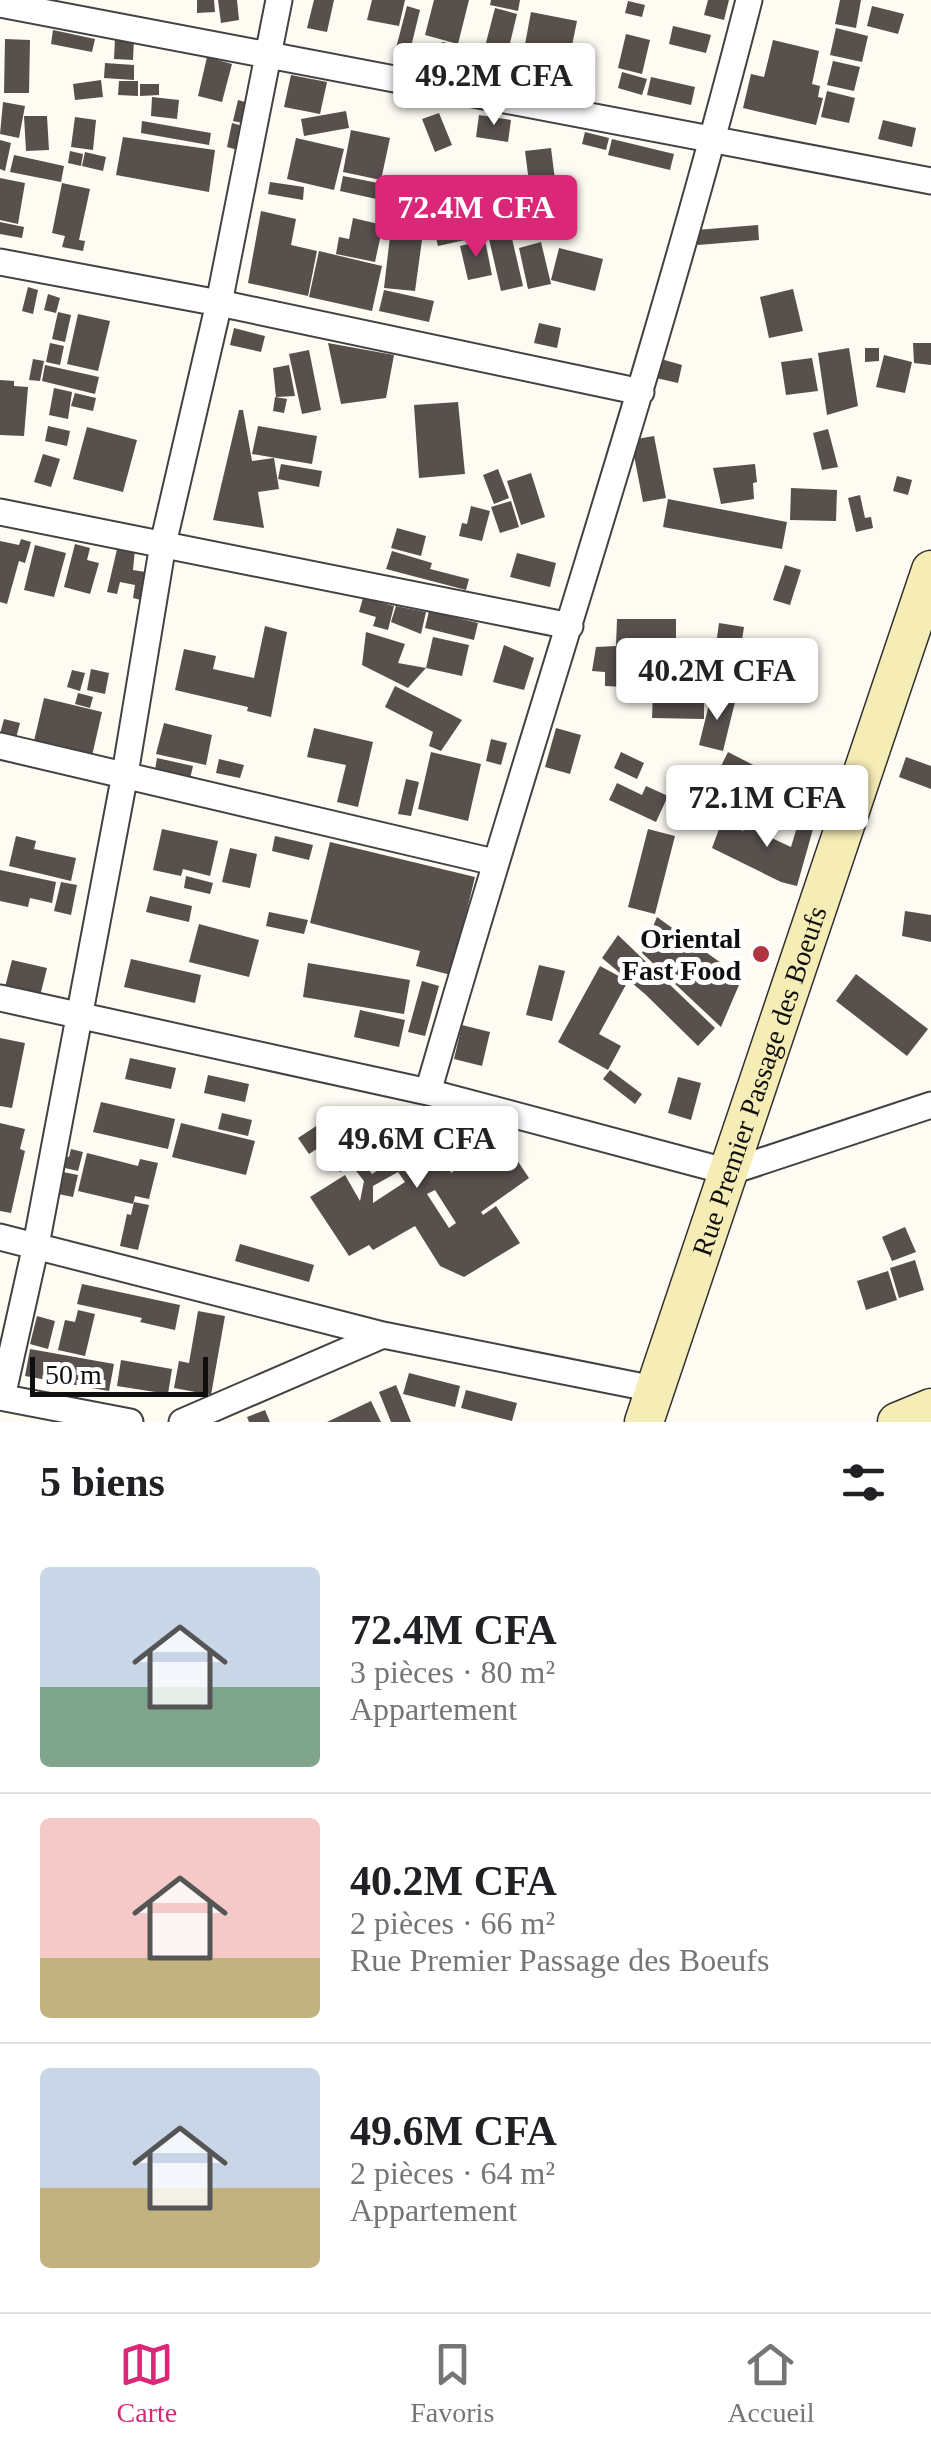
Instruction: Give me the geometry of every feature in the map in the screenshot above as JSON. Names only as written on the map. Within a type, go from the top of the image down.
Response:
[{"type":"main road","name":"Rue Premier Passage des Boeufs","points":[[649,1406],[931,570]]},
{"type":"main road","points":[[898,1422],[931,1408]]},
{"type":"street","points":[[130,1422],[1,1397],[36,1245],[125,774],[163,544],[219,303],[278,0]]},
{"type":"street","points":[[428,1092],[494,862],[641,392],[749,0]]},
{"type":"street","points":[[0,4],[931,182]]},
{"type":"street","points":[[0,262],[219,303],[641,392]]},
{"type":"street","points":[[0,512],[570,626]]},
{"type":"street","points":[[0,746],[494,862]]},
{"type":"street","points":[[0,998],[428,1092],[730,1172],[931,1105]]},
{"type":"street","points":[[0,1236],[649,1406]]},
{"type":"street","points":[[182,1422],[383,1335]]},
{"type":"building","points":[[197,0],[214,0],[215,12],[197,13]]},
{"type":"building","points":[[218,0],[237,0],[239,20],[221,23]]},
{"type":"building","points":[[314,0],[334,0],[327,32],[307,28]]},
{"type":"building","points":[[372,0],[405,0],[399,26],[367,20]]},
{"type":"building","points":[[434,0],[469,0],[458,44],[425,35]]},
{"type":"building","points":[[491,0],[520,0],[518,11],[490,5]]},
{"type":"building","points":[[708,0],[729,0],[724,20],[704,15]]},
{"type":"building","points":[[840,0],[861,0],[856,28],[835,24]]},
{"type":"building","points":[[628,1],[645,5],[642,17],[625,13]]},
{"type":"building","points":[[407,6],[420,10],[410,51],[396,48]]},
{"type":"building","points":[[872,6],[904,14],[898,34],[867,26]]},
{"type":"building","points":[[495,8],[517,14],[504,68],[481,62]]},
{"type":"building","points":[[531,12],[577,21],[565,80],[520,71]]},
{"type":"building","points":[[673,26],[711,35],[706,53],[669,44]]},
{"type":"building","points":[[836,28],[868,36],[862,62],[830,55]]},
{"type":"building","points":[[53,30],[95,39],[92,52],[51,44]]},
{"type":"building","points":[[626,34],[650,40],[642,74],[618,68]]},
{"type":"building","points":[[115,38],[134,39],[133,60],[114,59]]},
{"type":"building","points":[[5,39],[30,40],[29,93],[4,93]]},
{"type":"building","points":[[773,40],[819,51],[812,84],[820,86],[818,97],[823,98],[816,125],[743,108],[751,74],[764,77]]},
{"type":"building","points":[[442,42],[458,45],[455,60],[438,56]]},
{"type":"building","points":[[207,57],[232,64],[222,102],[198,96]]},
{"type":"building","points":[[833,61],[860,67],[854,91],[827,85]]},
{"type":"building","points":[[105,63],[134,65],[134,80],[104,78]]},
{"type":"building","points":[[622,72],[647,79],[642,95],[618,88]]},
{"type":"building","points":[[291,75],[327,82],[320,114],[284,107]]},
{"type":"building","points":[[651,77],[695,87],[691,105],[647,95]]},
{"type":"building","points":[[101,80],[103,97],[75,100],[73,84]]},
{"type":"building","points":[[119,81],[138,81],[138,96],[118,95]]},
{"type":"building","points":[[140,84],[159,84],[159,95],[140,96]]},
{"type":"building","points":[[827,91],[855,98],[849,123],[821,117]]},
{"type":"building","points":[[152,97],[179,100],[177,119],[151,116]]},
{"type":"building","points":[[238,100],[252,104],[247,124],[233,121]]},
{"type":"building","points":[[3,102],[25,106],[19,138],[0,134]]},
{"type":"building","points":[[346,111],[349,128],[304,136],[301,119]]},
{"type":"building","points":[[439,113],[452,145],[435,152],[422,119]]},
{"type":"building","points":[[479,115],[511,120],[508,142],[476,137]]},
{"type":"building","points":[[24,116],[47,116],[49,150],[26,151]]},
{"type":"building","points":[[75,117],[96,120],[93,150],[71,147]]},
{"type":"building","points":[[883,120],[916,128],[912,147],[878,139]]},
{"type":"building","points":[[142,121],[211,133],[209,145],[141,133]]},
{"type":"building","points":[[232,123],[246,127],[241,151],[227,147]]},
{"type":"building","points":[[351,130],[390,138],[381,180],[343,172]]},
{"type":"building","points":[[585,132],[609,138],[606,150],[582,144]]},
{"type":"building","points":[[123,137],[215,150],[209,192],[116,175]]},
{"type":"building","points":[[296,138],[344,149],[334,190],[287,179]]},
{"type":"building","points":[[612,139],[674,154],[670,170],[608,155]]},
{"type":"building","points":[[0,140],[11,143],[5,171],[0,169]]},
{"type":"building","points":[[551,148],[557,196],[531,198],[525,151]]},
{"type":"building","points":[[70,151],[83,154],[81,166],[68,163]]},
{"type":"building","points":[[85,152],[106,157],[103,171],[82,166]]},
{"type":"building","points":[[14,155],[64,166],[61,182],[10,172]]},
{"type":"building","points":[[343,176],[393,186],[390,202],[340,191]]},
{"type":"building","points":[[0,178],[25,183],[18,224],[0,220]]},
{"type":"building","points":[[509,178],[511,190],[494,191],[493,180]]},
{"type":"building","points":[[270,182],[304,187],[303,200],[268,194]]},
{"type":"building","points":[[62,183],[90,189],[79,240],[85,241],[83,251],[62,247],[65,236],[52,233]]},
{"type":"building","points":[[550,198],[557,229],[543,232],[536,202]]},
{"type":"building","points":[[533,204],[537,230],[523,232],[520,206]]},
{"type":"building","points":[[261,211],[296,219],[291,245],[317,251],[308,296],[248,283]]},
{"type":"building","points":[[353,218],[383,225],[375,262],[336,254],[339,237],[349,239]]},
{"type":"building","points":[[0,222],[24,227],[22,238],[0,234]]},
{"type":"building","points":[[466,223],[470,239],[438,246],[434,230]]},
{"type":"building","points":[[758,225],[759,240],[698,245],[696,230]]},
{"type":"building","points":[[511,234],[523,286],[501,291],[489,239]]},
{"type":"building","points":[[390,236],[422,240],[415,291],[384,288]]},
{"type":"building","points":[[485,240],[492,275],[468,280],[460,246]]},
{"type":"building","points":[[541,242],[551,284],[528,289],[519,248]]},
{"type":"building","points":[[559,248],[603,259],[595,291],[551,280]]},
{"type":"building","points":[[319,251],[382,266],[372,311],[309,297]]},
{"type":"building","points":[[28,287],[38,290],[33,314],[22,311]]},
{"type":"building","points":[[793,289],[803,331],[769,338],[760,297]]},
{"type":"building","points":[[384,290],[434,301],[429,322],[379,311]]},
{"type":"building","points":[[48,294],[60,298],[56,313],[44,310]]},
{"type":"building","points":[[58,312],[71,315],[65,342],[52,339]]},
{"type":"building","points":[[78,314],[110,321],[98,371],[67,364]]},
{"type":"building","points":[[539,323],[561,328],[557,348],[534,343]]},
{"type":"building","points":[[234,328],[265,336],[261,352],[230,345]]},
{"type":"building","points":[[50,343],[64,346],[60,365],[46,362]]},
{"type":"building","points":[[328,343],[394,355],[386,398],[341,404]]},
{"type":"building","points":[[913,343],[931,343],[931,365],[914,363]]},
{"type":"building","points":[[849,348],[858,406],[827,415],[818,353]]},
{"type":"building","points":[[865,348],[879,348],[879,361],[865,362]]},
{"type":"building","points":[[309,350],[321,410],[302,414],[289,354]]},
{"type":"building","points":[[884,355],[912,362],[905,393],[876,387]]},
{"type":"building","points":[[812,358],[818,391],[786,395],[781,362]]},
{"type":"building","points":[[33,359],[44,361],[40,381],[29,380]]},
{"type":"building","points":[[661,359],[682,365],[678,383],[656,378]]},
{"type":"building","points":[[45,365],[99,377],[95,394],[42,381]]},
{"type":"building","points":[[289,365],[295,396],[276,397],[273,368]]},
{"type":"building","points":[[0,380],[28,387],[24,436],[0,435]]},
{"type":"building","points":[[54,388],[72,392],[68,419],[49,415]]},
{"type":"building","points":[[75,393],[96,398],[93,411],[71,406]]},
{"type":"building","points":[[275,397],[287,399],[284,413],[273,411]]},
{"type":"building","points":[[458,402],[465,474],[419,478],[414,405]]},
{"type":"building","points":[[239,410],[243,410],[252,461],[274,458],[279,489],[258,492],[264,528],[213,520]]},
{"type":"building","points":[[48,426],[70,431],[67,446],[45,441]]},
{"type":"building","points":[[258,426],[317,436],[312,464],[252,454]]},
{"type":"building","points":[[87,427],[137,440],[123,492],[73,479]]},
{"type":"building","points":[[828,429],[838,467],[822,470],[813,433]]},
{"type":"building","points":[[654,436],[666,498],[643,502],[631,440]]},
{"type":"building","points":[[43,454],[60,459],[51,487],[34,482]]},
{"type":"building","points":[[281,464],[322,471],[319,487],[278,479]]},
{"type":"building","points":[[755,464],[754,499],[721,504],[713,468]]},
{"type":"building","points":[[498,469],[509,498],[494,504],[483,475]]},
{"type":"building","points":[[531,473],[545,517],[521,525],[507,481]]},
{"type":"building","points":[[897,476],[912,480],[908,495],[893,491]]},
{"type":"building","points":[[791,488],[837,490],[836,521],[790,520]]},
{"type":"building","points":[[860,495],[865,518],[871,517],[873,528],[856,532],[848,498]]},
{"type":"building","points":[[668,499],[787,522],[782,549],[663,527]]},
{"type":"building","points":[[511,501],[519,527],[500,533],[491,507]]},
{"type":"building","points":[[471,506],[490,511],[482,541],[459,536]]},
{"type":"building","points":[[397,528],[426,536],[421,556],[391,548]]},
{"type":"building","points":[[21,539],[31,542],[25,563],[19,561],[7,604],[0,602],[0,541],[19,545]]},
{"type":"building","points":[[75,544],[90,548],[87,560],[99,563],[90,594],[64,587]]},
{"type":"building","points":[[35,545],[66,553],[54,597],[24,590]]},
{"type":"building","points":[[118,545],[135,549],[133,570],[145,572],[141,600],[133,598],[135,585],[120,582],[117,594],[107,592]]},
{"type":"building","points":[[392,551],[432,563],[430,569],[469,579],[466,590],[386,569]]},
{"type":"building","points":[[517,553],[556,563],[550,587],[510,577]]},
{"type":"building","points":[[785,565],[801,570],[790,605],[773,600]]},
{"type":"building","points":[[363,598],[394,606],[388,630],[373,626],[376,617],[359,612]]},
{"type":"building","points":[[396,606],[426,612],[421,634],[391,622]]},
{"type":"building","points":[[429,611],[478,623],[474,640],[425,628]]},
{"type":"building","points":[[617,619],[676,619],[676,653],[636,652],[635,668],[646,670],[644,688],[605,686],[605,672],[592,671],[596,647],[616,646]]},
{"type":"building","points":[[719,623],[744,627],[735,685],[711,681]]},
{"type":"building","points":[[265,626],[287,632],[271,717],[247,711],[248,707],[175,690],[184,649],[216,656],[213,669],[254,678]]},
{"type":"building","points":[[366,632],[405,644],[398,663],[426,668],[408,688],[362,665]]},
{"type":"building","points":[[433,637],[469,645],[462,676],[426,668]]},
{"type":"building","points":[[504,645],[534,658],[524,690],[493,682]]},
{"type":"building","points":[[660,655],[669,658],[669,676],[660,679],[651,676],[648,667],[651,658]]},
{"type":"building","points":[[91,669],[109,673],[105,694],[87,690]]},
{"type":"building","points":[[72,670],[85,673],[80,691],[67,687]]},
{"type":"building","points":[[395,686],[462,720],[441,751],[429,746],[433,732],[385,707]]},
{"type":"building","points":[[653,692],[704,693],[704,719],[652,718]]},
{"type":"building","points":[[78,693],[93,697],[90,708],[75,704]]},
{"type":"building","points":[[711,696],[735,702],[723,751],[699,745]]},
{"type":"building","points":[[44,698],[102,712],[92,756],[34,741]]},
{"type":"building","points":[[4,719],[20,723],[15,742],[0,734]]},
{"type":"building","points":[[164,723],[212,735],[206,765],[156,754]]},
{"type":"building","points":[[314,728],[373,742],[358,807],[337,802],[346,765],[307,757]]},
{"type":"building","points":[[556,728],[581,735],[570,774],[545,767]]},
{"type":"building","points":[[491,739],[507,743],[501,765],[486,761]]},
{"type":"building","points":[[431,752],[481,764],[468,821],[418,809]]},
{"type":"building","points":[[621,752],[644,763],[637,779],[614,768]]},
{"type":"building","points":[[728,752],[806,792],[795,812],[718,772]]},
{"type":"building","points":[[906,757],[931,766],[931,789],[899,777]]},
{"type":"building","points":[[157,758],[193,766],[190,779],[155,770]]},
{"type":"building","points":[[219,759],[244,765],[240,778],[216,773]]},
{"type":"building","points":[[406,779],[419,782],[411,816],[398,814]]},
{"type":"building","points":[[617,783],[642,795],[646,786],[668,796],[656,822],[609,800]]},
{"type":"building","points":[[800,817],[815,822],[797,886],[712,848],[722,821],[743,831],[746,826],[791,847]]},
{"type":"building","points":[[162,829],[218,841],[210,876],[183,869],[181,876],[153,870]]},
{"type":"building","points":[[648,829],[675,836],[655,914],[628,907]]},
{"type":"building","points":[[16,836],[36,841],[34,849],[76,858],[71,881],[9,866]]},
{"type":"building","points":[[275,836],[313,845],[309,860],[272,851]]},
{"type":"building","points":[[330,842],[475,877],[451,975],[416,966],[420,951],[310,923]]},
{"type":"building","points":[[230,848],[257,854],[250,888],[222,882]]},
{"type":"building","points":[[0,870],[56,882],[52,903],[30,898],[28,907],[0,901]]},
{"type":"building","points":[[186,876],[213,883],[210,894],[184,888]]},
{"type":"building","points":[[61,882],[77,885],[71,915],[54,911]]},
{"type":"building","points":[[150,896],[192,906],[189,922],[146,912]]},
{"type":"building","points":[[905,911],[931,915],[931,942],[902,936]]},
{"type":"building","points":[[269,912],[308,920],[304,934],[266,926]]},
{"type":"building","points":[[657,917],[742,978],[721,1027],[642,953]]},
{"type":"building","points":[[199,924],[259,940],[249,977],[189,962]]},
{"type":"building","points":[[618,935],[715,1028],[698,1046],[602,958]]},
{"type":"building","points":[[131,959],[201,975],[195,1003],[124,987]]},
{"type":"building","points":[[12,960],[47,968],[40,996],[5,987]]},
{"type":"building","points":[[308,963],[410,980],[404,1014],[303,997]]},
{"type":"building","points":[[539,965],[565,971],[552,1021],[526,1015]]},
{"type":"building","points":[[600,966],[628,981],[599,1034],[621,1046],[608,1070],[558,1042]]},
{"type":"building","points":[[856,974],[928,1029],[907,1056],[836,1001]]},
{"type":"building","points":[[422,981],[439,986],[425,1036],[408,1032]]},
{"type":"building","points":[[360,1010],[405,1020],[399,1047],[354,1037]]},
{"type":"building","points":[[462,1025],[490,1032],[482,1066],[454,1059]]},
{"type":"building","points":[[0,1038],[25,1043],[12,1108],[0,1106]]},
{"type":"building","points":[[130,1058],[176,1068],[171,1089],[125,1079]]},
{"type":"building","points":[[610,1070],[642,1094],[635,1104],[603,1079]]},
{"type":"building","points":[[208,1075],[249,1084],[245,1102],[204,1093]]},
{"type":"building","points":[[678,1077],[701,1083],[691,1120],[668,1113]]},
{"type":"building","points":[[101,1102],[175,1119],[168,1149],[93,1132]]},
{"type":"building","points":[[386,1106],[405,1110],[400,1127],[378,1121]]},
{"type":"building","points":[[339,1111],[346,1122],[355,1116],[380,1150],[362,1160],[372,1174],[400,1156],[399,1152],[390,1157],[370,1131],[381,1124],[390,1134],[423,1114],[430,1126],[439,1120],[465,1154],[448,1166],[451,1173],[482,1151],[477,1143],[491,1134],[507,1158],[506,1163],[515,1157],[529,1178],[481,1212],[483,1215],[496,1206],[520,1243],[464,1277],[440,1266],[415,1226],[373,1250],[369,1245],[349,1256],[310,1197],[345,1175],[360,1201],[364,1181],[352,1166],[340,1172],[323,1145],[309,1154],[298,1138]],"holes":[[[416,1131],[440,1160],[436,1163]],[[398,1172],[405,1182],[373,1203],[373,1186]],[[435,1190],[456,1223],[449,1228],[427,1194]]]},
{"type":"building","points":[[222,1113],[252,1120],[248,1136],[218,1129]]},
{"type":"building","points":[[0,1123],[25,1129],[20,1149],[25,1151],[11,1213],[0,1211]]},
{"type":"building","points":[[181,1123],[255,1141],[246,1175],[172,1157]]},
{"type":"building","points":[[71,1149],[83,1152],[78,1171],[56,1166],[59,1155],[69,1157]]},
{"type":"building","points":[[87,1153],[138,1166],[140,1159],[158,1163],[149,1199],[135,1196],[133,1204],[78,1191]]},
{"type":"building","points":[[63,1172],[78,1175],[73,1197],[58,1194]]},
{"type":"building","points":[[134,1202],[149,1205],[138,1250],[120,1246],[127,1214],[131,1215]]},
{"type":"building","points":[[905,1227],[916,1252],[892,1261],[882,1237]]},
{"type":"building","points":[[240,1244],[314,1265],[309,1282],[235,1261]]},
{"type":"building","points":[[915,1260],[924,1290],[899,1298],[890,1268]]},
{"type":"building","points":[[888,1271],[897,1300],[866,1310],[857,1281]]},
{"type":"building","points":[[82,1284],[180,1305],[175,1330],[140,1322],[142,1318],[77,1304]]},
{"type":"building","points":[[78,1310],[95,1314],[85,1356],[58,1350],[65,1320],[75,1322]]},
{"type":"building","points":[[198,1311],[225,1316],[211,1395],[174,1388],[179,1361],[189,1363]]},
{"type":"building","points":[[37,1316],[55,1321],[48,1349],[30,1344]]},
{"type":"building","points":[[30,1349],[114,1364],[109,1391],[25,1376]]},
{"type":"building","points":[[121,1360],[172,1369],[168,1394],[117,1386]]},
{"type":"building","points":[[409,1373],[460,1386],[455,1407],[403,1394]]},
{"type":"building","points":[[396,1385],[411,1422],[391,1422],[379,1392]]},
{"type":"building","points":[[466,1390],[517,1403],[512,1421],[461,1408]]},
{"type":"building","points":[[371,1401],[381,1422],[327,1422]]},
{"type":"building","points":[[265,1410],[270,1422],[249,1422],[247,1417]]},
{"type":"place","name":"Oriental Fast Food","points":[[761,954]]}]
